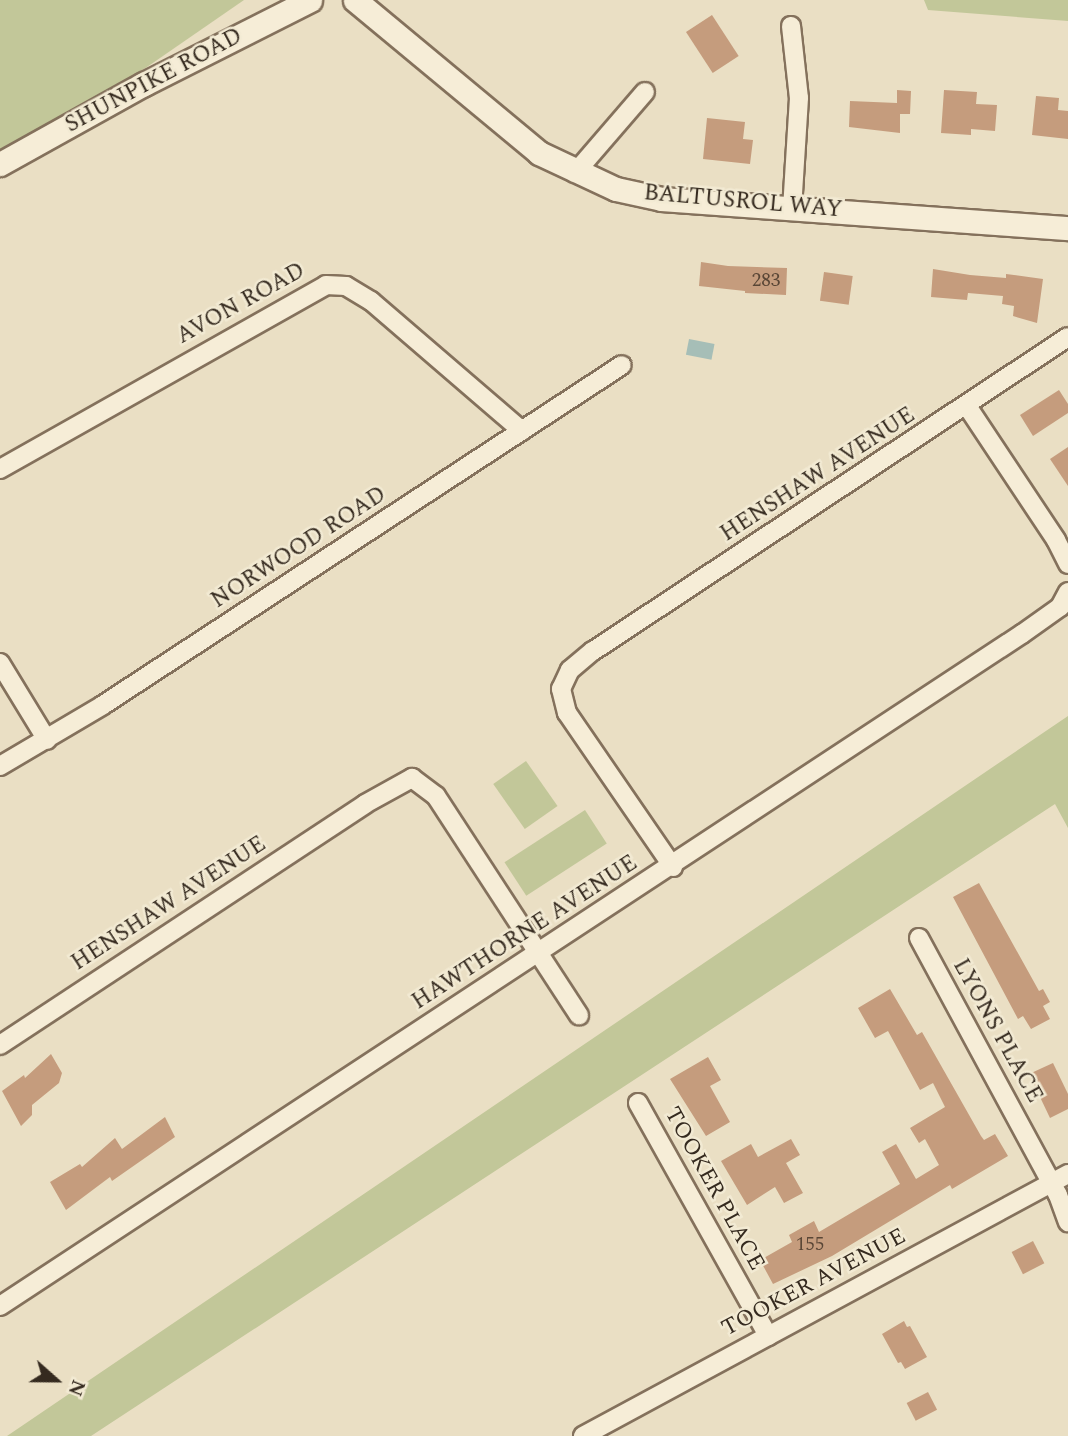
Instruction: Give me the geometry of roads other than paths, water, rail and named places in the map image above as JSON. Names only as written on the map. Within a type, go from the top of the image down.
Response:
[{"type":"street","name":"SHUNPIKE ROAD","points":[[0,164],[144,84],[310,0]]},
{"type":"street","name":"BALTUSROL WAY","points":[[355,0],[539,153],[575,173],[616,189],[662,199],[1068,228]]},
{"type":"street","points":[[791,26],[799,98],[792,208]]},
{"type":"street","points":[[575,173],[645,92]]},
{"type":"street","name":"AVON ROAD","points":[[0,469],[326,285],[346,286],[371,301],[522,431]]},
{"type":"street","name":"HENSHAW AVENUE","points":[[673,867],[567,713],[561,689],[566,676],[593,651],[967,407],[1068,337]]},
{"type":"street","name":"NORWOOD ROAD","points":[[0,766],[47,740],[622,365]]},
{"type":"street","points":[[967,407],[1056,540],[1068,564]]},
{"type":"street","name":"HAWTHORNE AVENUE","points":[[0,1307],[673,867],[1060,607],[1068,592]]},
{"type":"street","points":[[0,663],[47,740]]},
{"type":"street","name":"HENSHAW AVENUE","points":[[0,1045],[365,804],[402,781],[412,778],[424,784],[436,796],[537,954]]},
{"type":"street","name":"LYONS PLACE","points":[[919,938],[1060,1179],[1068,1222]]},
{"type":"street","points":[[537,954],[579,1015]]},
{"type":"street","name":"TOOKER PLACE","points":[[638,1103],[768,1336]]},
{"type":"street","name":"TOOKER AVENUE","points":[[583,1436],[1060,1179]]},
{"type":"water","points":[[689,339],[715,344],[711,360],[686,355]]}]
